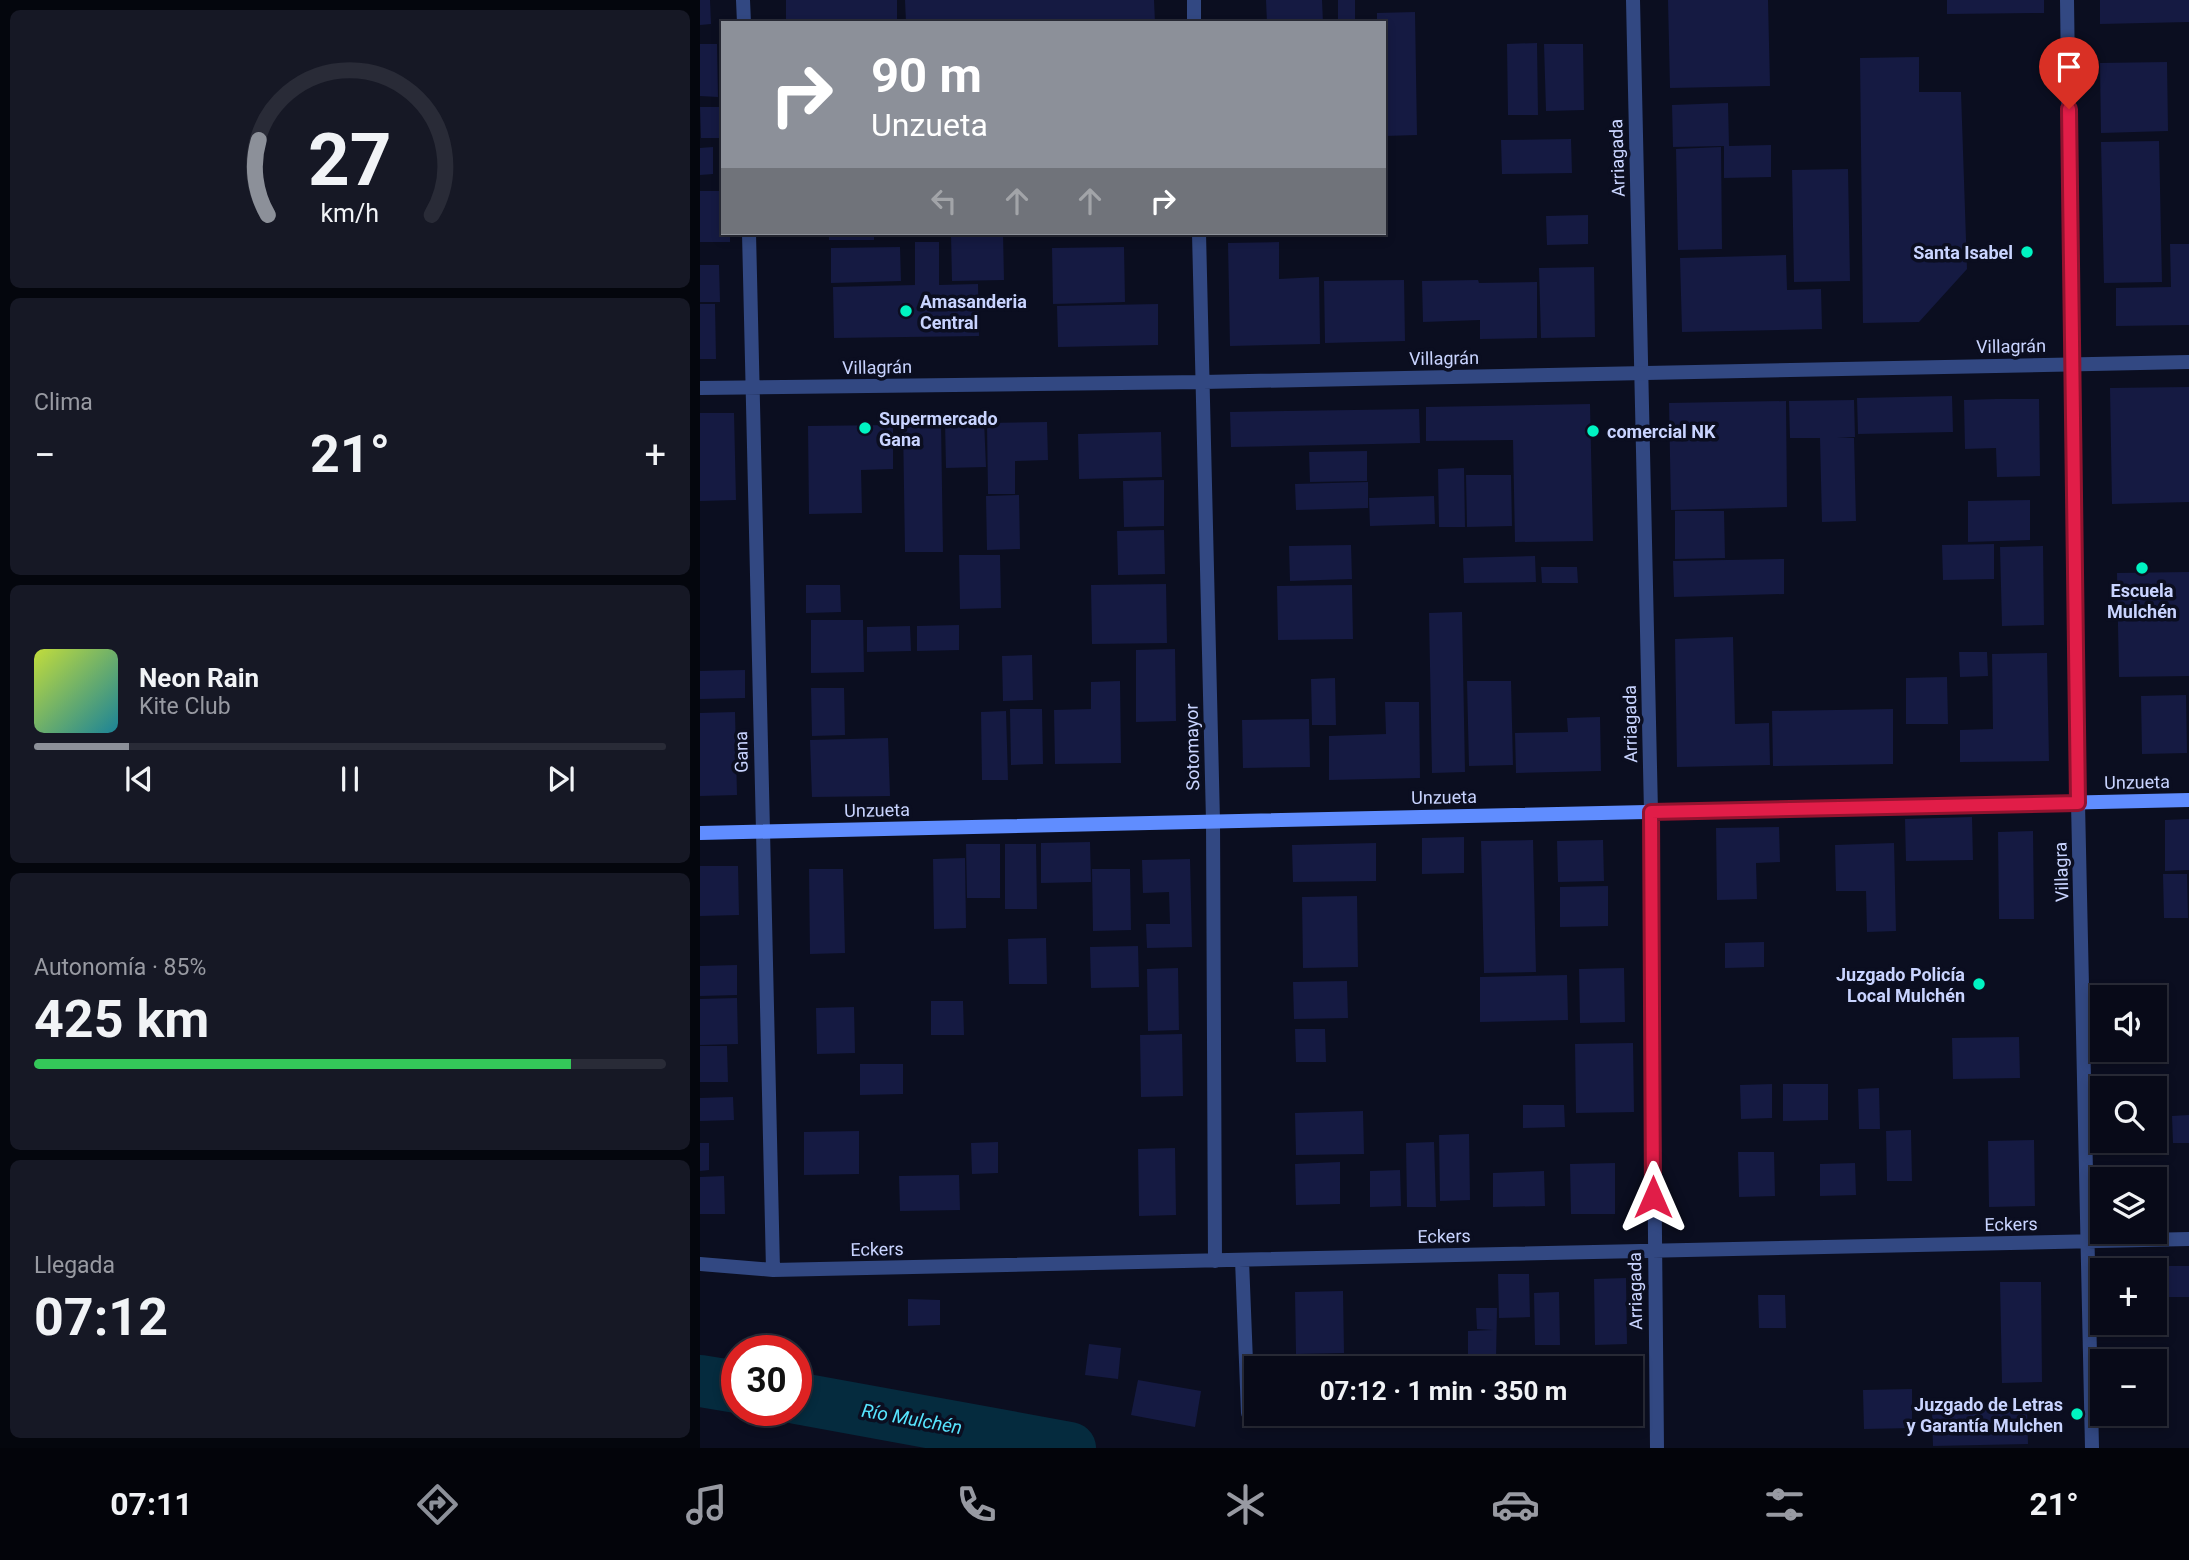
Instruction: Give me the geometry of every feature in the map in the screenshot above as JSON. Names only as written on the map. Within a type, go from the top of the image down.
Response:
[{"type":"main road","name":"Unzueta","points":[[700,832],[2189,800]]},
{"type":"street","points":[[743,0],[744,21]]},
{"type":"street","points":[[1194,0],[1194,21]]},
{"type":"street","name":"Arriagada","points":[[1633,0],[1651,812],[1657,1448]]},
{"type":"street","name":"Villagra","points":[[2067,0],[2078,803],[2090,1242]]},
{"type":"street","name":"Gana","points":[[749,235],[773,1270]]},
{"type":"street","name":"Sotomayor","points":[[1199,235],[1213,821],[1215,1261]]},
{"type":"street","name":"Villagrán","points":[[700,388],[1203,382],[2189,362]]},
{"type":"street","name":"Eckers","points":[[2167,1240],[2189,1239]]},
{"type":"street","name":"Eckers","points":[[700,1264],[773,1270],[2090,1242]]},
{"type":"street","name":"Villagra","points":[[2090,1244],[2092,1448]]},
{"type":"street","points":[[1242,1260],[1246,1356]]},
{"type":"building","points":[[700,0],[710,0],[711,24],[700,25]]},
{"type":"building","points":[[786,0],[897,0],[897,21],[786,21]]},
{"type":"building","points":[[905,0],[1154,0],[1155,21],[906,21]]},
{"type":"building","points":[[1266,0],[1322,0],[1323,21],[1267,21]]},
{"type":"building","points":[[1338,0],[1355,0],[1355,21],[1338,21]]},
{"type":"building","points":[[1668,0],[1768,0],[1770,86],[1670,88]]},
{"type":"building","points":[[1947,0],[2044,0],[2044,13],[1947,14]]},
{"type":"building","points":[[2100,0],[2189,0],[2189,22],[2100,24]]},
{"type":"building","points":[[1415,12],[1417,135],[1386,136],[1386,21],[1377,21],[1377,13]]},
{"type":"building","points":[[1537,43],[1538,115],[1508,115],[1507,44]]},
{"type":"building","points":[[700,44],[717,44],[718,97],[700,96]]},
{"type":"building","points":[[1544,44],[1583,44],[1584,110],[1546,111]]},
{"type":"building","points":[[1919,57],[1919,92],[1961,92],[1967,269],[1919,322],[1863,323],[1860,58]]},
{"type":"building","points":[[2167,62],[2168,131],[2101,133],[2100,63]]},
{"type":"building","points":[[1728,103],[1729,146],[1771,145],[1771,177],[1724,178],[1724,146],[1673,147],[1672,105]]},
{"type":"building","points":[[700,107],[721,107],[721,138],[701,138]]},
{"type":"building","points":[[1571,139],[1572,173],[1502,174],[1501,140]]},
{"type":"building","points":[[2159,141],[2162,282],[2104,283],[2101,142]]},
{"type":"building","points":[[713,147],[713,174],[700,175],[700,148]]},
{"type":"building","points":[[1721,147],[1722,249],[1678,250],[1676,149]]},
{"type":"building","points":[[1848,169],[1850,281],[1794,282],[1792,170]]},
{"type":"building","points":[[700,191],[721,191],[721,235],[730,235],[730,242],[700,242]]},
{"type":"building","points":[[1588,215],[1588,244],[1547,245],[1546,216]]},
{"type":"building","points":[[829,235],[874,235],[874,240],[829,240]]},
{"type":"building","points":[[951,235],[1003,235],[1004,280],[952,281]]},
{"type":"building","name":"Amasanderia Central","points":[[915,242],[939,242],[939,285],[978,284],[979,336],[834,338],[833,287],[915,285]]},
{"type":"building","points":[[1279,242],[1279,279],[1319,277],[1320,344],[1230,346],[1228,243]]},
{"type":"building","points":[[2170,244],[2189,244],[2189,325],[2116,326],[2116,288],[2171,287]]},
{"type":"building","points":[[900,247],[901,281],[831,283],[831,248]]},
{"type":"building","points":[[1124,247],[1125,302],[1053,304],[1052,248]]},
{"type":"building","points":[[1786,255],[1787,290],[1821,289],[1822,329],[1682,332],[1680,258]]},
{"type":"building","points":[[700,265],[719,265],[720,302],[700,302]]},
{"type":"building","points":[[1594,267],[1595,337],[1541,338],[1539,268]]},
{"type":"building","points":[[1404,280],[1405,341],[1325,343],[1324,281]]},
{"type":"building","points":[[1478,280],[1479,283],[1537,282],[1537,338],[1480,339],[1480,320],[1423,322],[1422,281]]},
{"type":"building","points":[[700,304],[715,304],[716,359],[700,359]]},
{"type":"building","points":[[1158,304],[1158,345],[1058,347],[1057,306]]},
{"type":"building","points":[[2189,387],[2189,502],[2112,504],[2110,388]]},
{"type":"building","points":[[1952,396],[1953,432],[1858,434],[1857,398]]},
{"type":"building","points":[[2039,399],[2040,476],[1997,477],[1996,448],[1965,449],[1964,400]]},
{"type":"building","points":[[1854,400],[1855,437],[1837,437],[1854,438],[1856,521],[1822,522],[1820,438],[1790,438],[1789,401]]},
{"type":"building","points":[[1786,401],[1787,507],[1671,510],[1669,403]]},
{"type":"building","points":[[1590,404],[1593,541],[1515,542],[1513,440],[1426,441],[1426,407]]},
{"type":"building","points":[[1419,409],[1420,443],[1231,447],[1230,412]]},
{"type":"building","points":[[700,413],[734,413],[736,500],[700,501]]},
{"type":"building","points":[[984,420],[986,467],[946,468],[945,421]]},
{"type":"building","points":[[941,422],[943,552],[905,552],[903,423]]},
{"type":"building","points":[[1047,422],[1048,460],[1015,461],[1015,494],[988,494],[987,423]]},
{"type":"building","points":[[893,425],[893,469],[861,470],[862,513],[809,514],[808,426]]},
{"type":"building","points":[[1161,432],[1162,477],[1079,479],[1078,434]]},
{"type":"building","points":[[1367,451],[1367,481],[1310,482],[1309,452]]},
{"type":"building","points":[[1464,468],[1465,527],[1439,527],[1438,469]]},
{"type":"building","points":[[1466,475],[1511,475],[1512,526],[1467,527]]},
{"type":"building","points":[[1164,480],[1164,526],[1124,527],[1123,481]]},
{"type":"building","points":[[1368,482],[1368,508],[1296,510],[1295,484]]},
{"type":"building","points":[[1019,495],[1020,549],[987,550],[986,496]]},
{"type":"building","points":[[1434,496],[1435,524],[1370,526],[1369,498]]},
{"type":"building","points":[[2030,500],[2030,540],[1968,542],[1968,501]]},
{"type":"building","points":[[1675,511],[1724,511],[1725,558],[1675,559]]},
{"type":"building","points":[[1164,530],[1165,574],[1118,575],[1117,531]]},
{"type":"building","points":[[1994,544],[1994,579],[1943,580],[1942,545]]},
{"type":"building","points":[[1351,545],[1352,579],[1290,581],[1289,546]]},
{"type":"building","points":[[2043,546],[2044,625],[2002,626],[2000,547]]},
{"type":"building","points":[[959,555],[1000,555],[1001,608],[960,609]]},
{"type":"building","points":[[1535,556],[1536,582],[1464,583],[1463,558]]},
{"type":"building","points":[[1784,559],[1784,594],[1674,597],[1673,561]]},
{"type":"building","points":[[1541,567],[1577,567],[1578,583],[1542,583]]},
{"type":"building","points":[[2189,572],[2189,676],[2119,677],[2117,573]]},
{"type":"building","points":[[1166,584],[1167,643],[1092,644],[1091,585]]},
{"type":"building","points":[[806,585],[840,585],[841,612],[806,613]]},
{"type":"building","points":[[1352,585],[1353,639],[1278,640],[1277,586]]},
{"type":"building","points":[[1462,612],[1465,772],[1432,773],[1429,613]]},
{"type":"building","points":[[811,620],[863,620],[864,672],[811,673]]},
{"type":"building","points":[[959,625],[959,650],[917,651],[917,626]]},
{"type":"building","points":[[910,626],[911,651],[867,652],[867,627]]},
{"type":"building","points":[[1733,637],[1735,724],[1769,723],[1770,765],[1677,767],[1675,639]]},
{"type":"building","points":[[1175,649],[1176,721],[1136,722],[1136,650]]},
{"type":"building","points":[[1959,652],[1987,652],[1988,676],[1960,677]]},
{"type":"building","points":[[2047,653],[2049,761],[1960,762],[1960,730],[1993,729],[1992,654]]},
{"type":"building","points":[[1032,655],[1033,700],[1003,701],[1002,656]]},
{"type":"building","points":[[745,670],[745,698],[700,699],[700,671]]},
{"type":"building","points":[[1947,677],[1948,724],[1906,724],[1906,678]]},
{"type":"building","points":[[1335,678],[1336,725],[1312,725],[1311,679]]},
{"type":"building","points":[[1120,681],[1121,763],[1055,764],[1054,710],[1091,709],[1091,682]]},
{"type":"building","points":[[1467,681],[1511,681],[1513,765],[1469,766]]},
{"type":"building","points":[[811,688],[844,688],[845,735],[812,736]]},
{"type":"building","points":[[2186,695],[2187,753],[2142,754],[2141,696]]},
{"type":"building","points":[[1385,702],[1419,702],[1420,778],[1329,780],[1329,736],[1386,734]]},
{"type":"building","points":[[1010,709],[1042,709],[1043,764],[1011,765]]},
{"type":"building","points":[[1893,709],[1893,764],[1773,766],[1772,711]]},
{"type":"building","points":[[1006,711],[1008,780],[982,780],[981,712]]},
{"type":"building","points":[[735,712],[737,795],[700,796],[700,713]]},
{"type":"building","points":[[1600,717],[1601,771],[1516,773],[1515,733],[1568,732],[1567,718]]},
{"type":"building","points":[[1309,719],[1310,767],[1243,768],[1242,720]]},
{"type":"building","points":[[888,738],[890,796],[812,797],[810,740]]},
{"type":"building","points":[[1972,817],[1973,860],[1906,861],[1905,819]]},
{"type":"building","points":[[2189,819],[2189,870],[2165,871],[2165,820]]},
{"type":"building","points":[[1779,827],[1780,862],[1756,863],[1757,899],[1717,900],[1716,828]]},
{"type":"building","points":[[2033,831],[2034,919],[1999,919],[1998,832]]},
{"type":"building","points":[[1464,837],[1464,873],[1422,874],[1422,838]]},
{"type":"building","points":[[1533,840],[1536,972],[1484,973],[1481,841]]},
{"type":"building","points":[[1603,840],[1604,881],[1558,882],[1557,841]]},
{"type":"building","points":[[1090,842],[1091,882],[1041,883],[1041,843]]},
{"type":"building","points":[[1376,843],[1376,881],[1293,882],[1292,845]]},
{"type":"building","points":[[1894,843],[1896,931],[1867,932],[1866,891],[1836,891],[1835,845]]},
{"type":"building","points":[[966,844],[1000,844],[1000,898],[967,898]]},
{"type":"building","points":[[1005,844],[1036,844],[1037,909],[1005,909]]},
{"type":"building","points":[[965,858],[966,928],[934,929],[933,859]]},
{"type":"building","points":[[1190,859],[1192,947],[1147,948],[1146,924],[1170,924],[1169,892],[1143,893],[1142,860]]},
{"type":"building","points":[[700,866],[738,866],[739,915],[700,916]]},
{"type":"building","points":[[809,869],[843,869],[845,953],[810,954]]},
{"type":"building","points":[[1092,869],[1130,869],[1131,930],[1093,931]]},
{"type":"building","points":[[2163,874],[2187,874],[2188,918],[2164,918]]},
{"type":"building","points":[[1608,886],[1608,926],[1560,927],[1560,887]]},
{"type":"building","points":[[1357,896],[1358,967],[1303,968],[1302,897]]},
{"type":"building","points":[[1046,938],[1047,984],[1009,984],[1008,939]]},
{"type":"building","points":[[1764,942],[1764,967],[1725,968],[1725,943]]},
{"type":"building","points":[[1138,946],[1139,987],[1091,988],[1090,947]]},
{"type":"building","points":[[737,965],[737,995],[700,996],[700,966]]},
{"type":"building","points":[[1178,968],[1179,1030],[1148,1031],[1147,969]]},
{"type":"building","points":[[1624,968],[1625,1022],[1580,1023],[1579,969]]},
{"type":"building","points":[[1567,975],[1568,1020],[1480,1022],[1480,977]]},
{"type":"building","points":[[1347,981],[1348,1018],[1294,1019],[1293,982]]},
{"type":"building","points":[[737,998],[738,1044],[700,1045],[700,999]]},
{"type":"building","points":[[931,1001],[963,1001],[964,1035],[931,1035]]},
{"type":"building","points":[[854,1007],[855,1053],[817,1054],[816,1008]]},
{"type":"building","points":[[1295,1029],[1325,1029],[1326,1062],[1296,1062]]},
{"type":"building","points":[[1182,1034],[1183,1096],[1141,1097],[1140,1035]]},
{"type":"building","points":[[2019,1037],[2020,1078],[1953,1079],[1952,1038]]},
{"type":"building","points":[[1633,1043],[1634,1112],[1576,1113],[1575,1044]]},
{"type":"building","points":[[700,1046],[727,1046],[728,1082],[700,1082]]},
{"type":"building","points":[[860,1064],[903,1064],[903,1094],[860,1095]]},
{"type":"building","points":[[1772,1084],[1772,1118],[1741,1119],[1740,1085]]},
{"type":"building","points":[[1783,1084],[1828,1084],[1828,1120],[1783,1121]]},
{"type":"building","points":[[1879,1088],[1880,1129],[1859,1129],[1858,1089]]},
{"type":"building","points":[[733,1097],[734,1120],[700,1121],[700,1098]]},
{"type":"building","points":[[1523,1105],[1564,1105],[1565,1127],[1523,1128]]},
{"type":"building","points":[[1363,1111],[1364,1154],[1296,1155],[1295,1113]]},
{"type":"building","points":[[2189,1115],[2189,1143],[2173,1143],[2172,1116]]},
{"type":"building","points":[[1911,1130],[1912,1181],[1887,1181],[1886,1131]]},
{"type":"building","points":[[859,1131],[859,1174],[804,1175],[804,1132]]},
{"type":"building","points":[[1469,1134],[1470,1200],[1440,1201],[1439,1135]]},
{"type":"building","points":[[2034,1140],[2035,1206],[1989,1207],[1988,1141]]},
{"type":"building","points":[[998,1142],[998,1173],[972,1174],[971,1143]]},
{"type":"building","points":[[1434,1142],[1436,1207],[1407,1207],[1406,1143]]},
{"type":"building","points":[[700,1143],[709,1143],[709,1170],[700,1171]]},
{"type":"building","points":[[1175,1148],[1176,1215],[1139,1216],[1138,1149]]},
{"type":"building","points":[[1738,1152],[1774,1152],[1775,1196],[1739,1197]]},
{"type":"building","points":[[1340,1162],[1340,1204],[1296,1205],[1295,1164]]},
{"type":"building","points":[[1615,1163],[1615,1214],[1571,1214],[1570,1164]]},
{"type":"building","points":[[1855,1163],[1856,1195],[1820,1196],[1820,1164]]},
{"type":"building","points":[[1400,1170],[1401,1206],[1370,1207],[1370,1171]]},
{"type":"building","points":[[1544,1171],[1545,1206],[1493,1207],[1493,1173]]},
{"type":"building","points":[[959,1175],[960,1210],[900,1211],[899,1176]]},
{"type":"building","points":[[724,1176],[725,1214],[700,1214],[700,1177]]},
{"type":"building","points":[[2169,1266],[2189,1266],[2189,1297],[2169,1297]]},
{"type":"building","points":[[1498,1274],[1529,1274],[1530,1317],[1499,1318]]},
{"type":"building","points":[[1626,1278],[1627,1344],[1595,1345],[1594,1279]]},
{"type":"building","points":[[2000,1282],[2041,1282],[2042,1382],[2002,1383]]},
{"type":"building","points":[[1343,1291],[1344,1353],[1296,1354],[1295,1292]]},
{"type":"building","points":[[1559,1292],[1560,1345],[1535,1345],[1534,1293]]},
{"type":"building","points":[[1758,1295],[1785,1295],[1786,1328],[1759,1328]]},
{"type":"building","points":[[908,1299],[940,1300],[940,1325],[908,1326]]},
{"type":"building","points":[[1476,1308],[1497,1308],[1496,1356],[1468,1356],[1468,1331],[1493,1330],[1477,1329]]},
{"type":"building","points":[[1089,1344],[1121,1348],[1118,1379],[1085,1375]]},
{"type":"building","points":[[1138,1380],[1201,1391],[1195,1427],[1131,1415]]},
{"type":"building","points":[[1912,1389],[1912,1428],[1864,1429],[1863,1390]]},
{"type":"building","points":[[2027,1409],[2028,1444],[1933,1446],[1932,1411]]},
{"type":"waterway","name":"Río Mulchén","points":[[700,1381],[721,1384]]},
{"type":"waterway","name":"Río Mulchén","points":[[812,1401],[1070,1448]]},
{"type":"place","name":"Santa Isabel","points":[[2027,252]]},
{"type":"place","name":"Amasanderia Central","points":[[906,311]]},
{"type":"place","name":"Supermercado Gana","points":[[865,428]]},
{"type":"place","name":"comercial NK","points":[[1593,431]]},
{"type":"place","name":"Escuela Mulchén","points":[[2142,568]]},
{"type":"place","name":"Juzgado Policía Local Mulchén","points":[[1979,984]]},
{"type":"place","name":"Juzgado de Letras y Garantía Mulchen","points":[[2077,1414]]},
{"type":"route","points":[[1653,1197],[1651,812],[2078,803],[2069,109]]}]
